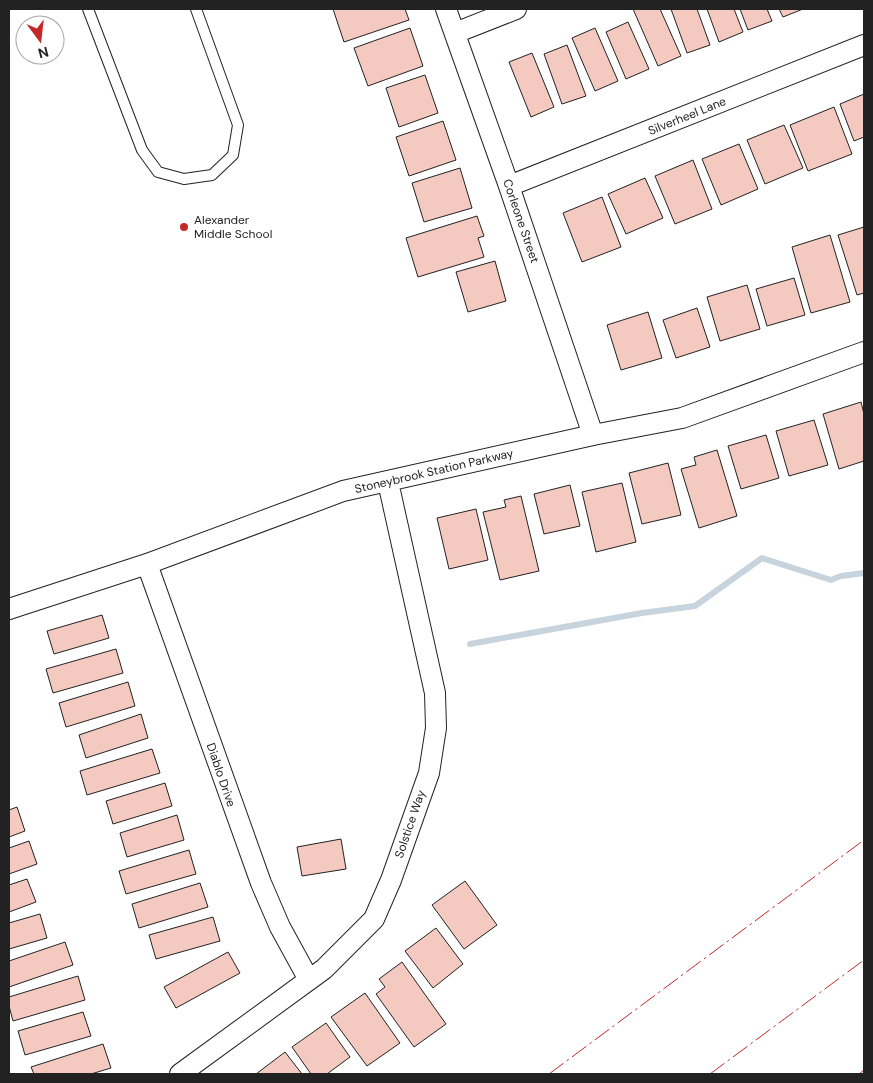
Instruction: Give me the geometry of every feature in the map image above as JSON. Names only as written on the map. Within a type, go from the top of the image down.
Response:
[{"type":"street","name":"Corleone Street","points":[[446,9],[509,186],[593,435]]},
{"type":"street","points":[[455,33],[516,9]]},
{"type":"street","name":"Silverheel Lane","points":[[509,186],[864,45]]},
{"type":"street","name":"Stoneybrook Station Parkway","points":[[9,609],[147,564],[342,492],[593,435],[682,418],[864,352]]},
{"type":"street","name":"Solstice Way","points":[[180,1074],[324,969],[374,920],[391,880],[428,773],[436,728],[435,693],[388,482]]},
{"type":"street","name":"Diablo Drive","points":[[147,564],[261,883],[280,927],[309,980]]},
{"type":"lane","points":[[88,9],[142,150],[158,172],[184,179],[212,175],[234,155],[238,125],[196,9]]},
{"type":"building","points":[[333,9],[405,9],[409,20],[344,42]]},
{"type":"building","points":[[633,9],[660,9],[681,56],[658,66]]},
{"type":"building","points":[[671,9],[697,9],[710,45],[687,53]]},
{"type":"building","points":[[707,9],[734,9],[743,32],[719,42]]},
{"type":"building","points":[[740,9],[767,9],[772,21],[748,30]]},
{"type":"building","points":[[779,9],[803,9],[783,17]]},
{"type":"building","points":[[628,22],[649,69],[626,79],[606,32]]},
{"type":"building","points":[[410,28],[423,66],[368,86],[354,48]]},
{"type":"building","points":[[595,28],[618,81],[595,91],[572,38]]},
{"type":"building","points":[[567,45],[586,96],[562,104],[544,54]]},
{"type":"building","points":[[532,53],[554,107],[531,117],[509,62]]},
{"type":"building","points":[[425,75],[438,113],[399,127],[386,88]]},
{"type":"building","points":[[864,94],[864,137],[854,141],[840,104]]},
{"type":"building","points":[[834,107],[852,154],[808,171],[790,125]]},
{"type":"building","points":[[443,121],[456,160],[409,176],[396,137]]},
{"type":"building","points":[[784,125],[803,168],[765,184],[747,140]]},
{"type":"building","points":[[739,144],[758,189],[721,205],[702,159]]},
{"type":"building","points":[[693,160],[712,209],[675,224],[655,176]]},
{"type":"building","points":[[460,168],[472,208],[424,222],[412,183]]},
{"type":"building","points":[[645,178],[663,218],[626,234],[608,194]]},
{"type":"building","points":[[602,197],[621,247],[582,262],[563,213]]},
{"type":"building","points":[[477,216],[484,236],[478,238],[484,257],[418,277],[406,238]]},
{"type":"building","points":[[864,227],[864,293],[857,295],[838,235]]},
{"type":"building","points":[[830,235],[850,302],[811,313],[792,247]]},
{"type":"building","points":[[495,261],[506,301],[468,312],[456,272]]},
{"type":"building","points":[[794,278],[805,315],[767,326],[756,289]]},
{"type":"building","points":[[747,285],[760,329],[720,341],[707,297]]},
{"type":"building","points":[[697,308],[710,347],[676,358],[663,320]]},
{"type":"building","points":[[648,312],[662,358],[621,370],[607,325]]},
{"type":"building","points":[[861,402],[864,414],[864,461],[839,469],[823,414]]},
{"type":"building","points":[[814,420],[828,465],[789,476],[776,431]]},
{"type":"building","points":[[766,435],[779,478],[741,489],[728,446]]},
{"type":"building","points":[[717,450],[737,516],[699,528],[681,469],[696,465],[694,457]]},
{"type":"building","points":[[668,463],[681,515],[642,524],[629,473]]},
{"type":"building","points":[[622,483],[636,542],[596,552],[582,492]]},
{"type":"building","points":[[570,485],[580,526],[544,534],[534,494]]},
{"type":"building","points":[[521,496],[539,571],[500,580],[483,512],[506,507],[504,500]]},
{"type":"building","points":[[476,509],[488,560],[449,569],[437,518]]},
{"type":"building","points":[[102,615],[109,638],[54,654],[47,631]]},
{"type":"building","points":[[116,649],[123,673],[53,693],[46,669]]},
{"type":"building","points":[[128,682],[135,706],[66,727],[59,703]]},
{"type":"building","points":[[141,714],[148,738],[86,758],[79,735]]},
{"type":"building","points":[[152,749],[160,773],[87,795],[80,771]]},
{"type":"building","points":[[165,783],[172,806],[113,824],[106,801]]},
{"type":"building","points":[[17,807],[25,831],[9,837],[9,810]]},
{"type":"building","points":[[177,815],[184,840],[127,857],[120,833]]},
{"type":"building","points":[[341,839],[346,869],[302,876],[297,847]]},
{"type":"building","points":[[29,841],[37,864],[9,874],[9,848]]},
{"type":"building","points":[[189,850],[196,874],[126,894],[119,871]]},
{"type":"building","points":[[27,879],[36,902],[9,912],[9,885]]},
{"type":"building","points":[[465,881],[497,925],[464,949],[432,905]]},
{"type":"building","points":[[200,883],[208,907],[139,928],[132,904]]},
{"type":"building","points":[[40,914],[47,938],[9,949],[9,923]]},
{"type":"building","points":[[213,917],[220,941],[156,959],[149,935]]},
{"type":"building","points":[[436,928],[463,964],[433,988],[405,951]]},
{"type":"building","points":[[65,942],[73,965],[9,987],[9,961]]},
{"type":"building","points":[[228,952],[240,973],[176,1008],[164,987]]},
{"type":"building","points":[[402,962],[446,1024],[414,1047],[376,994],[385,987],[379,979]]},
{"type":"building","points":[[78,976],[85,1000],[13,1021],[9,997]]},
{"type":"building","points":[[365,993],[400,1043],[367,1066],[331,1017]]},
{"type":"building","points":[[83,1012],[91,1036],[25,1055],[18,1031]]},
{"type":"building","points":[[326,1023],[350,1057],[327,1074],[311,1074],[292,1047]]},
{"type":"building","points":[[103,1044],[111,1068],[91,1074],[34,1074],[31,1067]]},
{"type":"building","points":[[285,1052],[302,1074],[256,1074]]},
{"type":"waterway","points":[[470,644],[642,613],[695,606],[762,558],[831,580],[841,576],[864,573]]},
{"type":"power","points":[[549,1074],[864,840]]},
{"type":"power","points":[[710,1074],[864,960]]},
{"type":"power","points":[[859,1074],[864,1070]]},
{"type":"place","name":"Alexander Middle School","points":[[184,227]]}]
